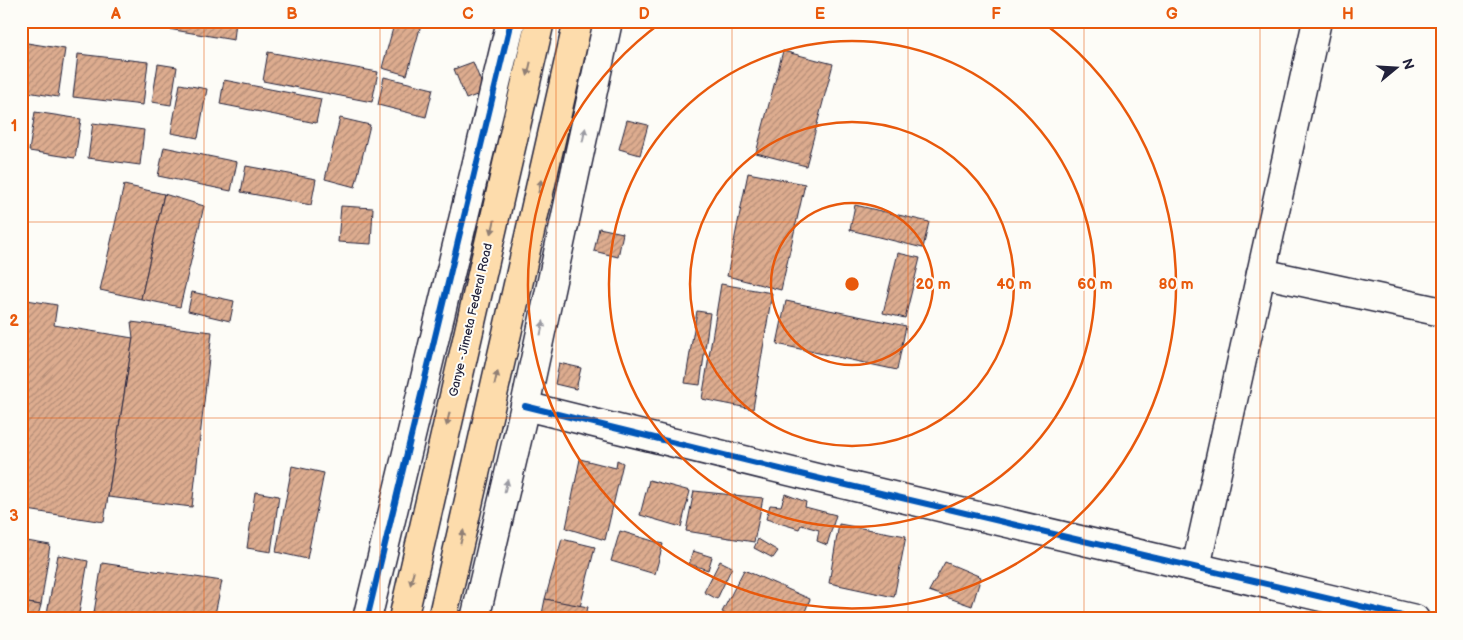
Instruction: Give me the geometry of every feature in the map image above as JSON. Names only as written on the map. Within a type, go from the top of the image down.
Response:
[{"type":"main road","name":"Ganye - Jimeta Federal Road","points":[[402,619],[540,21]]},
{"type":"main road","points":[[442,619],[578,21]]},
{"type":"street","points":[[367,619],[511,21]]},
{"type":"street","points":[[475,619],[525,406],[608,21]]},
{"type":"street","points":[[1196,567],[1317,21]]},
{"type":"street","points":[[1261,273],[1442,312]]},
{"type":"street","points":[[525,406],[821,479],[1415,619]]},
{"type":"building","points":[[120,21],[236,21],[234,40]]},
{"type":"building","points":[[395,21],[422,21],[407,75],[382,68]]},
{"type":"building","points":[[21,42],[65,49],[58,97],[21,91]]},
{"type":"building","points":[[783,51],[833,64],[806,166],[756,153]]},
{"type":"building","points":[[268,52],[378,72],[372,102],[263,81]]},
{"type":"building","points":[[78,54],[148,62],[143,105],[73,97]]},
{"type":"building","points":[[473,62],[485,92],[466,99],[454,69]]},
{"type":"building","points":[[158,64],[177,67],[171,105],[152,102]]},
{"type":"building","points":[[384,77],[433,89],[426,117],[378,105]]},
{"type":"building","points":[[224,80],[321,99],[316,123],[220,104]]},
{"type":"building","points":[[180,84],[207,89],[198,138],[171,133]]},
{"type":"building","points":[[35,112],[81,119],[75,158],[29,151]]},
{"type":"building","points":[[340,118],[370,125],[355,187],[325,179]]},
{"type":"building","points":[[627,120],[648,125],[640,155],[619,149]]},
{"type":"building","points":[[93,123],[144,130],[140,165],[88,158]]},
{"type":"building","points":[[164,147],[237,162],[231,191],[158,176]]},
{"type":"building","points":[[246,166],[316,179],[311,205],[241,192]]},
{"type":"building","points":[[748,173],[805,184],[781,290],[727,276]]},
{"type":"building","points":[[124,185],[164,194],[141,299],[100,290]]},
{"type":"building","points":[[164,194],[204,206],[180,307],[141,299]]},
{"type":"building","points":[[855,205],[929,222],[923,248],[850,230]]},
{"type":"building","points":[[341,206],[373,208],[371,244],[338,242]]},
{"type":"building","points":[[599,228],[623,233],[618,257],[594,251]]},
{"type":"building","points":[[898,253],[920,258],[905,318],[883,313]]},
{"type":"building","points":[[721,284],[772,293],[753,409],[702,399]]},
{"type":"building","points":[[192,292],[234,301],[230,321],[188,311]]},
{"type":"building","points":[[21,299],[57,305],[54,325],[133,338],[104,522],[21,509]]},
{"type":"building","points":[[786,301],[906,326],[897,370],[777,344]]},
{"type":"building","points":[[697,311],[710,313],[700,385],[685,383]]},
{"type":"building","points":[[131,322],[212,332],[192,507],[108,497],[133,338]]},
{"type":"building","points":[[559,363],[581,368],[576,389],[555,384]]},
{"type":"building","points":[[580,459],[616,468],[617,460],[623,463],[605,540],[566,528]]},
{"type":"building","points":[[292,466],[324,473],[307,559],[276,552]]},
{"type":"building","points":[[649,480],[690,491],[681,527],[640,515]]},
{"type":"building","points":[[694,491],[763,498],[754,542],[686,531]]},
{"type":"building","points":[[255,492],[279,496],[271,552],[247,548]]},
{"type":"building","points":[[785,494],[806,502],[805,507],[836,515],[827,545],[817,541],[819,530],[801,525],[799,529],[766,519],[770,505],[781,506]]},
{"type":"building","points":[[839,524],[906,536],[894,597],[829,583]]},
{"type":"building","points":[[620,531],[663,544],[655,574],[611,561]]},
{"type":"building","points":[[562,539],[595,547],[580,607],[545,599]]},
{"type":"building","points":[[758,539],[778,551],[773,558],[754,548]]},
{"type":"building","points":[[21,540],[50,545],[41,605],[21,602]]},
{"type":"building","points":[[693,551],[712,557],[708,570],[689,564]]},
{"type":"building","points":[[58,555],[88,561],[78,619],[46,619]]},
{"type":"building","points":[[720,561],[732,567],[717,599],[704,592]]},
{"type":"building","points":[[945,562],[981,577],[972,606],[929,591]]},
{"type":"building","points":[[102,563],[222,581],[214,619],[93,619]]},
{"type":"building","points":[[744,570],[810,599],[802,619],[735,619],[722,612]]},
{"type":"building","points":[[545,599],[588,607],[585,619],[541,619]]},
{"type":"building","points":[[21,602],[41,605],[37,619],[21,619]]},
{"type":"cycle path","points":[[367,619],[511,21]]},
{"type":"cycle path","points":[[525,406],[821,479],[1415,619]]}]
